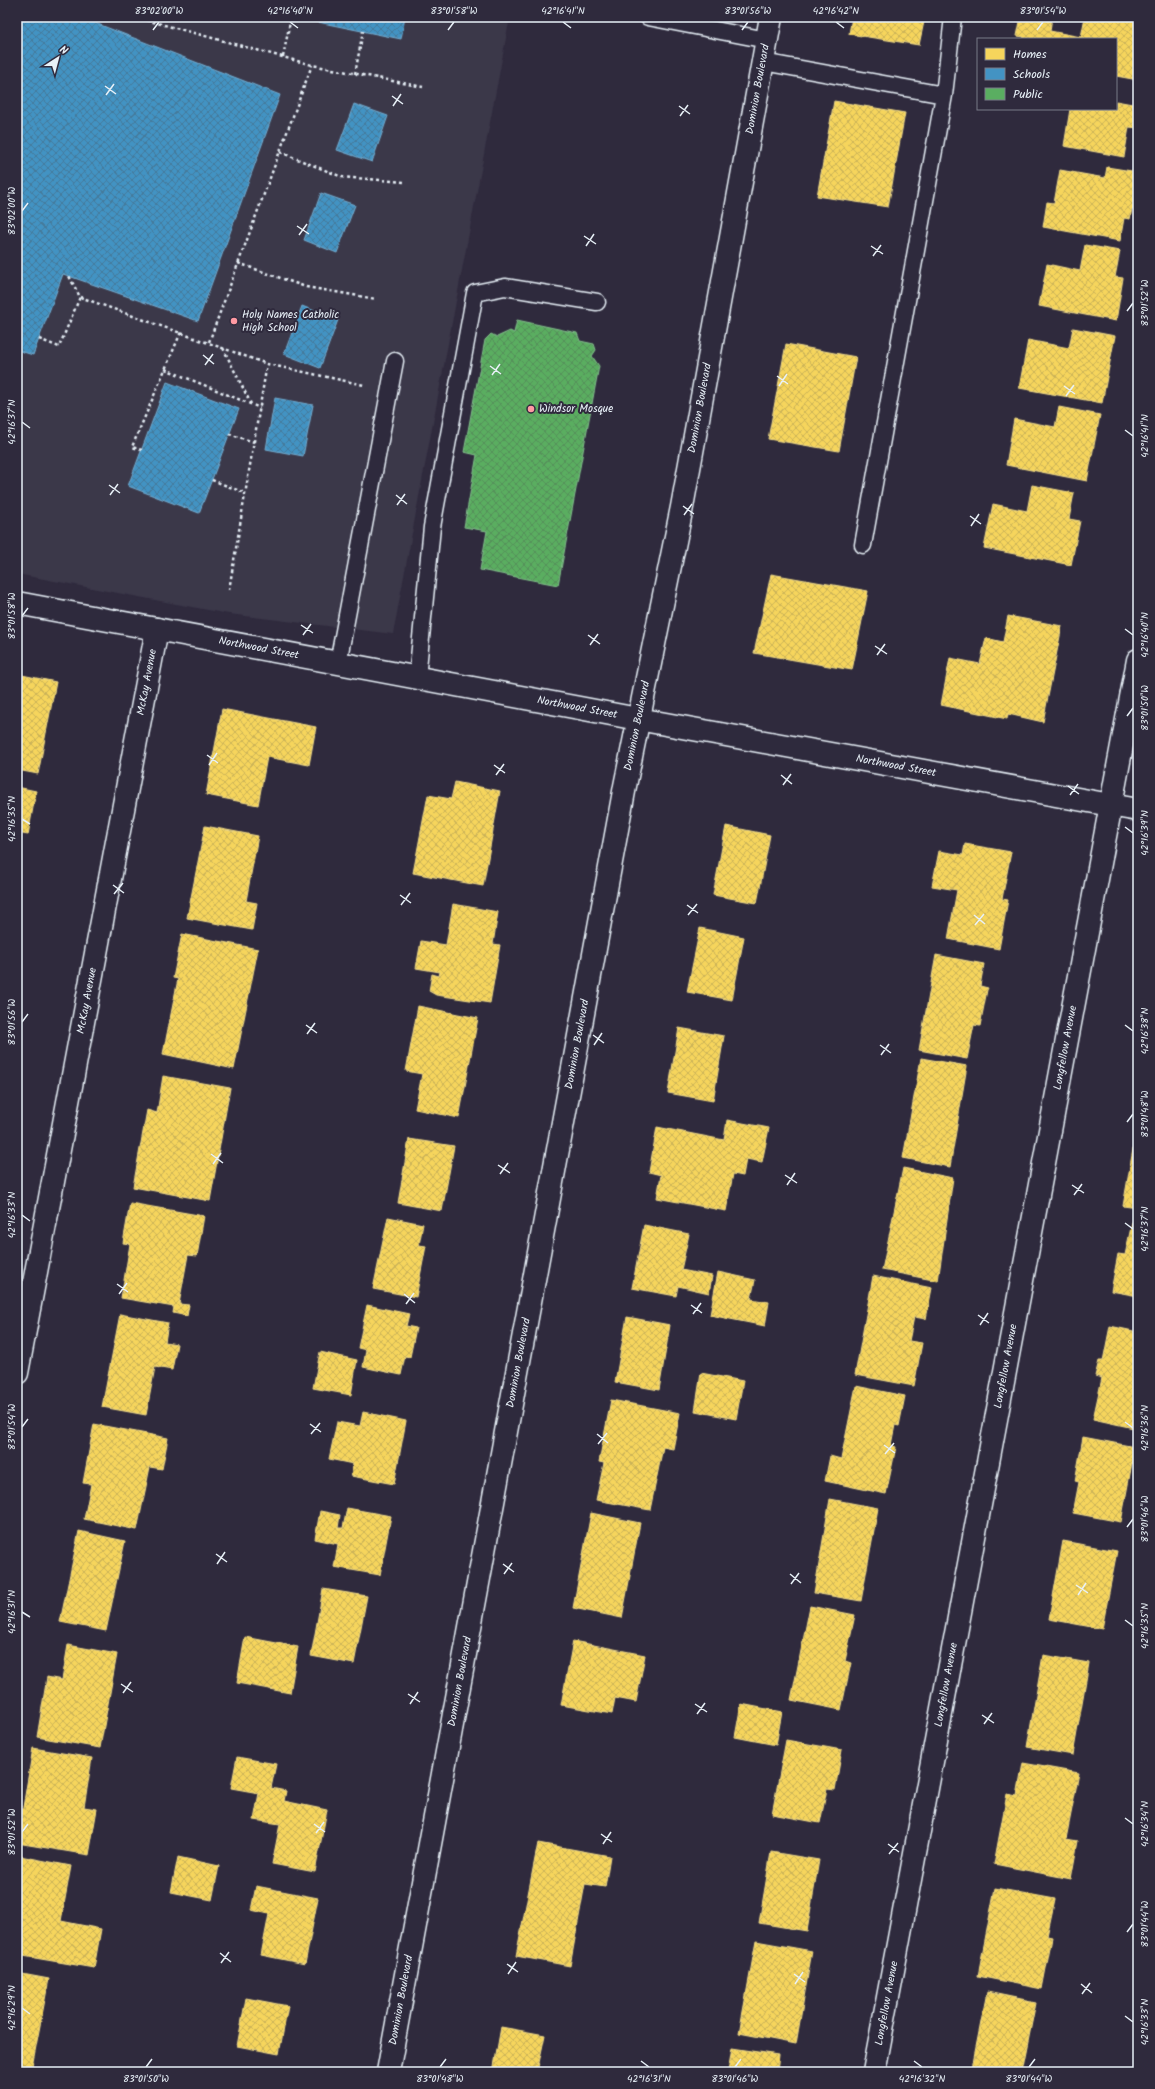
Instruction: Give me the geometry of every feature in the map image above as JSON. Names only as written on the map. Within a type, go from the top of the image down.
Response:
[{"type":"street","name":"Dominion Boulevard","points":[[388,2072],[638,719],[682,507],[771,17]]},
{"type":"street","name":"Northwood Street","points":[[17,603],[638,719],[1138,810]]},
{"type":"street","name":"McKay Avenue","points":[[17,1373],[157,629]]},
{"type":"street","name":"Longfellow Avenue","points":[[874,2072],[1138,660]]},
{"type":"lane","points":[[648,17],[767,40]]},
{"type":"lane","points":[[863,545],[944,95],[953,17]]},
{"type":"lane","points":[[763,62],[944,95]]},
{"type":"lane","points":[[417,678],[432,527],[475,293],[505,287],[597,302]]},
{"type":"lane","points":[[338,663],[395,361]]},
{"type":"path","points":[[135,17],[312,65],[423,87]]},
{"type":"path","points":[[283,57],[291,17]]},
{"type":"path","points":[[355,74],[363,31]]},
{"type":"path","points":[[209,342],[312,65]]},
{"type":"path","points":[[280,152],[342,177],[404,182]]},
{"type":"path","points":[[238,263],[306,287],[376,299]]},
{"type":"path","points":[[69,276],[80,297],[267,364],[364,385]]},
{"type":"path","points":[[38,339],[59,347],[80,297]]},
{"type":"path","points":[[142,450],[132,447],[181,332]]},
{"type":"path","points":[[223,347],[251,405]]},
{"type":"path","points":[[229,590],[267,364]]},
{"type":"path","points":[[165,369],[260,408]]},
{"type":"path","points":[[229,434],[254,442]]},
{"type":"path","points":[[212,480],[245,493]]},
{"type":"shaded area","name":"Holy Names Catholic High School","points":[[17,17],[510,17],[393,634],[229,614],[17,574]]},
{"type":"building: Homes","points":[[852,17],[925,17],[919,45],[849,34]]},
{"type":"building: Homes","points":[[1021,17],[1052,17],[1050,31],[1081,37],[1085,17],[1138,17],[1138,80],[1117,76],[1117,38],[1024,38],[1017,36]]},
{"type":"building: Homes","points":[[834,101],[905,113],[888,207],[817,196]]},
{"type":"building: Homes","points":[[1117,101],[1138,105],[1138,128],[1129,127],[1124,157],[1064,146],[1070,110],[1117,110]]},
{"type":"building: Homes","points":[[1107,167],[1138,172],[1136,209],[1132,209],[1130,219],[1124,218],[1120,241],[1043,227],[1047,202],[1054,203],[1060,170],[1105,178]]},
{"type":"building: Homes","points":[[1085,245],[1120,251],[1115,277],[1123,278],[1116,321],[1039,306],[1047,264],[1080,271]]},
{"type":"building: Homes","points":[[1073,328],[1115,336],[1102,403],[1019,388],[1028,340],[1069,348]]},
{"type":"building: Homes","points":[[786,344],[856,357],[839,451],[768,439]]},
{"type":"building: Homes","points":[[1059,407],[1100,415],[1087,481],[1006,465],[1014,419],[1055,427]]},
{"type":"building: Homes","points":[[1032,485],[1074,493],[1069,519],[1080,521],[1071,565],[984,548],[993,504],[1027,511]]},
{"type":"building: Homes","points":[[771,574],[868,591],[852,670],[754,653]]},
{"type":"building: Homes","points":[[1008,616],[1062,626],[1043,722],[1008,714],[1007,719],[941,705],[950,658],[980,664],[986,638],[1003,642]]},
{"type":"building: Homes","points":[[17,674],[56,682],[38,774],[17,770]]},
{"type":"building: Homes","points":[[222,709],[316,727],[309,765],[267,757],[258,805],[206,795]]},
{"type":"building: Homes","points":[[455,782],[500,791],[483,886],[413,873],[428,795],[451,799]]},
{"type":"building: Homes","points":[[17,787],[36,791],[28,835],[17,833]]},
{"type":"building: Homes","points":[[205,826],[258,836],[246,901],[257,903],[252,930],[187,918]]},
{"type":"building: Homes","points":[[726,826],[770,835],[757,903],[713,895]]},
{"type":"building: Homes","points":[[965,844],[1011,852],[1002,899],[1008,900],[999,949],[948,939],[957,890],[932,886],[939,851],[963,855]]},
{"type":"building: Homes","points":[[453,904],[498,912],[493,944],[500,945],[490,1003],[436,995],[429,991],[432,974],[439,976],[440,972],[416,968],[421,941],[446,945]]},
{"type":"building: Homes","points":[[700,928],[744,937],[732,1000],[687,992]]},
{"type":"building: Homes","points":[[182,934],[258,949],[234,1069],[163,1054],[178,979],[173,978]]},
{"type":"building: Homes","points":[[936,955],[984,964],[980,986],[988,988],[980,1026],[974,1025],[967,1059],[919,1050]]},
{"type":"building: Homes","points":[[418,1006],[478,1018],[459,1118],[415,1109],[422,1074],[406,1071]]},
{"type":"building: Homes","points":[[679,1028],[724,1036],[713,1101],[668,1093]]},
{"type":"building: Homes","points":[[921,1058],[967,1066],[950,1167],[903,1158]]},
{"type":"building: Homes","points":[[163,1076],[230,1088],[210,1201],[133,1187],[147,1110],[157,1113]]},
{"type":"building: Homes","points":[[727,1120],[769,1128],[762,1162],[746,1159],[743,1176],[733,1174],[726,1211],[657,1198],[661,1175],[649,1172],[657,1127],[724,1140]]},
{"type":"building: Homes","points":[[1138,1121],[1138,1208],[1123,1206]]},
{"type":"building: Homes","points":[[409,1139],[454,1146],[442,1211],[398,1203]]},
{"type":"building: Homes","points":[[903,1168],[953,1178],[938,1281],[882,1270]]},
{"type":"building: Homes","points":[[130,1203],[204,1216],[197,1256],[188,1255],[179,1304],[189,1305],[187,1316],[173,1313],[174,1307],[121,1298],[130,1244],[123,1243]]},
{"type":"building: Homes","points":[[388,1217],[423,1224],[419,1245],[426,1246],[416,1297],[373,1289]]},
{"type":"building: Homes","points":[[1133,1218],[1138,1219],[1138,1296],[1111,1291],[1118,1254],[1125,1255]]},
{"type":"building: Homes","points":[[644,1225],[689,1234],[681,1270],[712,1276],[709,1293],[678,1286],[676,1296],[632,1288]]},
{"type":"building: Homes","points":[[718,1272],[755,1280],[751,1299],[769,1302],[765,1326],[710,1315]]},
{"type":"building: Homes","points":[[873,1276],[932,1288],[926,1319],[914,1317],[909,1341],[922,1343],[914,1386],[855,1375]]},
{"type":"building: Homes","points":[[367,1305],[409,1314],[406,1326],[416,1328],[410,1357],[405,1356],[401,1375],[363,1367],[366,1350],[358,1348]]},
{"type":"building: Homes","points":[[120,1314],[168,1323],[165,1342],[177,1344],[172,1370],[155,1367],[146,1415],[102,1407]]},
{"type":"building: Homes","points":[[627,1317],[670,1325],[659,1390],[615,1382]]},
{"type":"building: Homes","points":[[1110,1326],[1138,1332],[1138,1429],[1093,1419],[1102,1378],[1095,1376],[1099,1361],[1103,1361]]},
{"type":"building: Homes","points":[[320,1352],[357,1360],[351,1395],[313,1388]]},
{"type":"building: Homes","points":[[701,1373],[743,1381],[736,1419],[695,1411]]},
{"type":"building: Homes","points":[[856,1386],[905,1396],[899,1426],[895,1425],[891,1445],[896,1447],[886,1494],[825,1481],[830,1456],[841,1459]]},
{"type":"building: Homes","points":[[611,1400],[680,1413],[673,1449],[663,1447],[650,1510],[596,1500],[604,1463],[599,1462]]},
{"type":"building: Homes","points":[[363,1412],[406,1421],[394,1484],[351,1476],[353,1464],[329,1459],[337,1422],[360,1426]]},
{"type":"building: Homes","points":[[94,1424],[168,1438],[162,1469],[150,1467],[137,1530],[84,1519],[91,1484],[83,1483]]},
{"type":"building: Homes","points":[[1083,1437],[1135,1447],[1121,1522],[1073,1513],[1079,1482],[1075,1481]]},
{"type":"building: Homes","points":[[830,1499],[878,1508],[861,1601],[814,1593]]},
{"type":"building: Homes","points":[[347,1508],[391,1516],[380,1575],[334,1567],[338,1544],[315,1539],[320,1511],[340,1515],[338,1528],[343,1528]]},
{"type":"building: Homes","points":[[591,1513],[640,1523],[622,1618],[573,1608]]},
{"type":"building: Homes","points":[[79,1531],[125,1541],[106,1631],[60,1622]]},
{"type":"building: Homes","points":[[1063,1541],[1117,1551],[1102,1629],[1049,1619]]},
{"type":"building: Homes","points":[[323,1589],[367,1596],[354,1664],[311,1656]]},
{"type":"building: Homes","points":[[810,1606],[855,1615],[845,1661],[851,1663],[841,1710],[791,1700]]},
{"type":"building: Homes","points":[[245,1637],[298,1647],[290,1693],[237,1683]]},
{"type":"building: Homes","points":[[573,1641],[645,1655],[636,1702],[615,1698],[612,1714],[561,1705]]},
{"type":"building: Homes","points":[[68,1645],[117,1654],[100,1748],[37,1737],[47,1677],[62,1680]]},
{"type":"building: Homes","points":[[1043,1655],[1089,1663],[1073,1755],[1027,1747]]},
{"type":"building: Homes","points":[[741,1704],[782,1712],[776,1745],[735,1737]]},
{"type":"building: Homes","points":[[786,1740],[842,1750],[835,1790],[827,1789],[820,1823],[772,1814]]},
{"type":"building: Homes","points":[[33,1748],[92,1758],[84,1807],[97,1809],[89,1855],[17,1843]]},
{"type":"building: Homes","points":[[237,1757],[276,1764],[271,1788],[286,1791],[284,1801],[327,1810],[315,1872],[272,1864],[280,1824],[254,1820],[259,1793],[231,1788]]},
{"type":"building: Homes","points":[[1023,1763],[1079,1773],[1066,1839],[1078,1841],[1071,1879],[994,1864],[1007,1794],[1017,1796]]},
{"type":"building: Homes","points":[[538,1843],[610,1856],[605,1887],[585,1884],[570,1966],[516,1956]]},
{"type":"building: Homes","points":[[771,1852],[819,1860],[807,1931],[759,1923]]},
{"type":"building: Homes","points":[[20,1856],[71,1866],[61,1921],[101,1929],[94,1968],[17,1955],[17,1872]]},
{"type":"building: Homes","points":[[178,1857],[219,1866],[212,1900],[171,1892]]},
{"type":"building: Homes","points":[[256,1886],[318,1898],[305,1964],[261,1955],[269,1914],[251,1910]]},
{"type":"building: Homes","points":[[995,1888],[1055,1899],[1047,1936],[1052,1937],[1042,1989],[978,1976]]},
{"type":"building: Homes","points":[[756,1941],[812,1951],[796,2044],[739,2033]]},
{"type":"building: Homes","points":[[17,1973],[49,1979],[31,2072],[17,2071]]},
{"type":"building: Homes","points":[[987,1992],[1036,2002],[1022,2072],[971,2072]]},
{"type":"building: Homes","points":[[246,1998],[288,2006],[279,2054],[237,2046]]},
{"type":"building: Homes","points":[[501,2027],[545,2035],[537,2072],[493,2072]]},
{"type":"building: Homes","points":[[732,2048],[779,2055],[777,2072],[728,2072]]},
{"type":"building: Schools","points":[[17,17],[80,17],[280,95],[198,321],[63,274],[33,355],[17,350]]},
{"type":"building: Schools","points":[[303,17],[405,17],[401,39],[303,19]]},
{"type":"building: Schools","points":[[354,104],[388,116],[372,162],[337,150]]},
{"type":"building: Schools","points":[[321,193],[355,205],[337,253],[304,240]]},
{"type":"building: Schools","points":[[302,306],[338,320],[320,368],[284,354]]},
{"type":"building: Schools","points":[[167,382],[239,409],[199,513],[128,486]]},
{"type":"building: Schools","points":[[275,398],[313,405],[303,456],[266,449]]},
{"type":"building: Public","name":"Windsor Mosque","points":[[517,320],[577,333],[580,341],[594,344],[596,350],[592,356],[599,366],[558,585],[480,570],[487,531],[464,527],[477,455],[464,452],[485,340],[491,334],[497,337],[510,331],[514,333]]},
{"type":"place","name":"Holy Names Catholic High School","points":[[234,321]]},
{"type":"place","name":"Windsor Mosque","points":[[531,409]]}]
